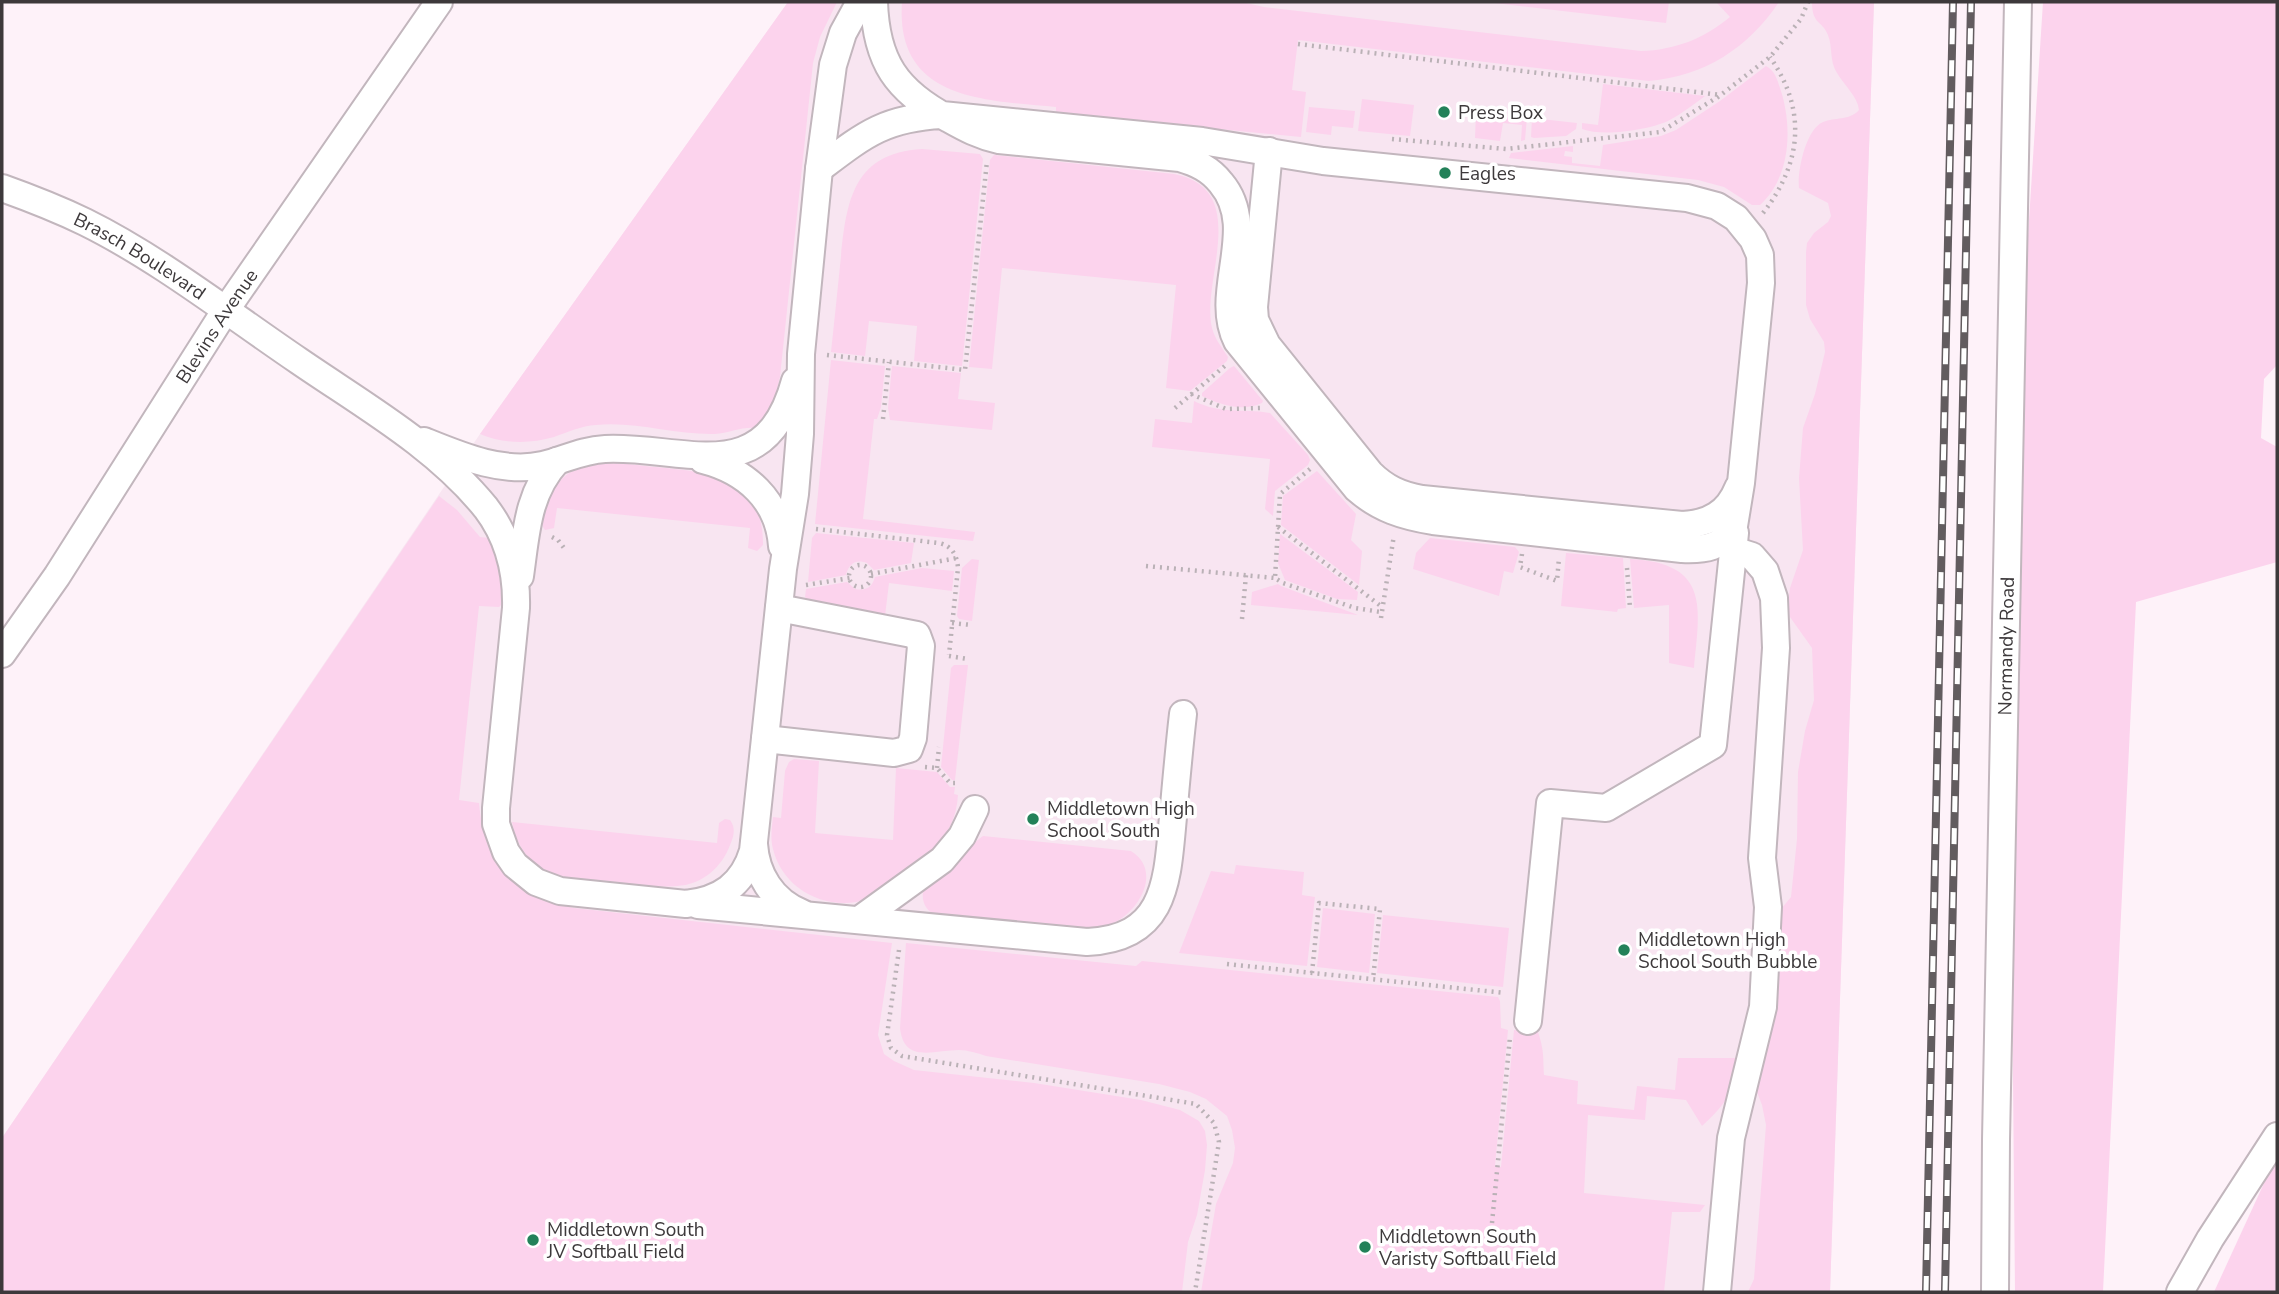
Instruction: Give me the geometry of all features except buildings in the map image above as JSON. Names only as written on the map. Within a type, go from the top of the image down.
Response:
[{"type":"street","name":"Blevins Avenue","points":[[2,654],[57,576],[225,311],[439,2]]},
{"type":"street","points":[[686,904],[712,900],[730,888],[746,869],[754,844],[779,608],[792,578],[800,434],[813,355],[819,169],[833,65],[843,33],[860,2]]},
{"type":"street","points":[[874,2],[879,44],[891,73],[913,96],[942,115],[987,137],[1180,158],[1204,167],[1213,174],[1227,190],[1237,217],[1229,309],[1237,341],[1357,489],[1381,507],[1394,513],[1433,521],[1691,549],[1711,547],[1725,540],[1736,518]]},
{"type":"street","name":"Normandy Road","points":[[1995,1292],[2018,2]]},
{"type":"street","points":[[819,169],[857,141],[891,123],[942,115],[1202,141],[1323,161],[1687,198],[1727,210],[1746,228],[1760,255],[1761,275],[1713,745],[1606,808],[1550,803],[1523,1017]]},
{"type":"street","points":[[1269,151],[1255,320],[1267,345],[1382,485],[1400,494],[1422,499],[1682,525],[1703,522],[1723,512],[1731,504],[1741,483]]},
{"type":"street","name":"Brasch Boulevard","points":[[2,188],[85,222],[136,251],[407,434]]},
{"type":"street","points":[[407,434],[455,453],[497,465],[531,467],[582,452],[603,449],[691,457],[728,454],[751,447],[770,432],[813,355]]},
{"type":"street","points":[[407,434],[474,494],[493,519],[512,562],[516,608]]},
{"type":"street","points":[[691,457],[731,470],[759,490],[771,506],[778,523],[792,578]]},
{"type":"street","points":[[557,461],[534,494],[516,608],[496,824],[506,852],[526,876],[560,891],[1087,942],[1123,937],[1150,915],[1164,887],[1183,714]]},
{"type":"street","points":[[1717,1292],[1731,1138],[1763,1007],[1768,907],[1762,858],[1776,648],[1774,598],[1765,571],[1752,556],[1733,550]]},
{"type":"street","points":[[765,739],[894,753],[909,749],[914,738],[921,646],[917,635],[779,608]]},
{"type":"street","points":[[859,920],[942,860],[962,836],[975,809]]},
{"type":"street","points":[[754,844],[757,866],[773,894],[794,910],[816,916]]},
{"type":"street","points":[[2180,1292],[2210,1239],[2277,1136]]},
{"type":"path","points":[[1390,139],[1506,149],[1660,132],[1721,95],[1770,57],[1801,19],[1808,2]]},
{"type":"path","points":[[1298,44],[1721,95]]},
{"type":"path","points":[[1746,228],[1779,193],[1794,151],[1795,121],[1790,94],[1782,73],[1770,57]]},
{"type":"path","points":[[813,355],[965,370],[987,150]]},
{"type":"path","points":[[1175,408],[1235,358]]},
{"type":"path","points":[[883,419],[889,362]]},
{"type":"path","points":[[1191,394],[1226,409],[1265,407]]},
{"type":"path","points":[[1275,578],[1280,494],[1318,462]]},
{"type":"path","points":[[1277,527],[1382,612]]},
{"type":"path","points":[[1382,612],[1395,528]]},
{"type":"path","points":[[551,537],[558,540],[564,548]]},
{"type":"path","points":[[1523,543],[1520,567],[1557,581],[1560,546]]},
{"type":"path","points":[[871,574],[957,558]]},
{"type":"path","points":[[858,565],[868,568],[871,574],[865,586],[854,585],[850,578],[852,569],[858,565]]},
{"type":"path","points":[[1146,566],[1275,578],[1355,608],[1382,612]]},
{"type":"path","points":[[1627,567],[1630,608]]},
{"type":"path","points":[[1242,619],[1246,575]]},
{"type":"path","points":[[792,578],[850,578]]},
{"type":"path","points":[[953,623],[972,625]]},
{"type":"path","points":[[949,656],[968,659]]},
{"type":"path","points":[[912,766],[937,768],[950,783],[955,783]]},
{"type":"path","points":[[1312,973],[1319,903],[1380,909],[1373,979]]},
{"type":"path","points":[[902,924],[887,1035],[891,1048],[902,1056],[1196,1104],[1214,1124],[1219,1142],[1195,1292]]},
{"type":"path","points":[[1227,964],[1373,979],[1523,1017],[1493,1223]]},
{"type":"shaded area","name":"Middletown High School South","points":[[788,2],[1874,2],[1830,1292],[2,1292],[2,1138],[480,434]]},
{"type":"shaded area","points":[[788,2],[837,2],[820,37],[813,63],[780,377],[773,405],[757,428],[700,434],[611,424],[580,428],[554,437],[526,442],[498,440],[480,434]]},
{"type":"shaded area","points":[[902,2],[1242,2],[1264,7],[1641,51],[1677,46],[1720,25],[1730,17],[1716,2],[1779,2],[1753,33],[1723,57],[1689,73],[1649,81],[1298,40],[1292,90],[1306,92],[1301,137],[1056,113],[1056,107],[1001,102],[950,89],[929,77],[913,59],[904,35]]},
{"type":"shaded area","points":[[1486,2],[1669,2],[1666,23]]},
{"type":"shaded area","points":[[1812,2],[1874,2],[1830,1292],[1748,1292],[1754,1279],[1766,1125],[1755,1087],[1773,990],[1778,983],[1777,914],[1791,897],[1797,839],[1798,772],[1814,700],[1812,648],[1790,617],[1788,603],[1790,588],[1803,550],[1799,478],[1803,428],[1825,352],[1824,342],[1810,319],[1806,305],[1807,243],[1831,216],[1828,203],[1799,188],[1800,172],[1807,141],[1817,126],[1828,120],[1851,116],[1859,110],[1835,68],[1828,35],[1815,19]]},
{"type":"shaded area","points":[[2043,2],[2277,2],[2277,365],[2264,379],[2261,438],[2277,447],[2277,562],[2136,602],[2103,1292],[2015,1292],[2008,547]]},
{"type":"shaded area","points":[[1766,66],[1777,78],[1787,118],[1788,134],[1778,180],[1760,205],[1752,205],[1724,187],[1698,180],[1509,158],[1511,153],[1573,146],[1573,152],[1565,151],[1564,156],[1572,157],[1572,163],[1600,166],[1603,145],[1661,136],[1676,130]]},
{"type":"shaded area","points":[[1603,84],[1705,96],[1668,121],[1649,127],[1613,132],[1582,129],[1582,123],[1598,125]]},
{"type":"shaded area","points":[[1362,99],[1414,105],[1410,136],[1358,131]]},
{"type":"shaded area","points":[[1309,107],[1355,111],[1353,128],[1332,126],[1331,135],[1306,132]]},
{"type":"shaded area","points":[[1476,112],[1527,117],[1525,140],[1521,141],[1522,125],[1503,123],[1500,141],[1475,138]]},
{"type":"shaded area","points":[[1532,118],[1577,123],[1576,129],[1566,136],[1534,138],[1531,137]]},
{"type":"shaded area","points":[[922,149],[980,154],[983,159],[962,366],[914,361],[917,326],[869,321],[865,356],[831,352],[845,224],[856,187],[866,172],[879,161],[898,153]]},
{"type":"shaded area","points":[[994,155],[1174,174],[1197,183],[1211,197],[1217,215],[1218,236],[1211,323],[1215,337],[1228,357],[1227,361],[1190,391],[1166,388],[1176,285],[1002,268],[992,369],[969,367],[990,160]]},
{"type":"shaded area","points":[[831,360],[885,366],[881,407],[877,419],[874,419],[863,519],[975,532],[973,541],[815,524]]},
{"type":"shaded area","points":[[892,366],[961,373],[958,399],[995,403],[992,430],[890,420],[888,408]]},
{"type":"shaded area","points":[[1234,366],[1262,403],[1247,407],[1232,406],[1202,396],[1202,393]]},
{"type":"shaded area","points":[[1194,401],[1223,410],[1270,413],[1308,455],[1308,465],[1275,491],[1273,516],[1265,509],[1270,459],[1152,447],[1155,419],[1192,423]]},
{"type":"shaded area","points":[[595,463],[625,463],[694,472],[729,482],[743,491],[754,504],[761,522],[763,545],[757,551],[748,548],[750,528],[557,508],[554,528],[545,530],[541,515],[551,491],[572,471]]},
{"type":"shaded area","points":[[1317,471],[1356,514],[1351,540],[1362,551],[1359,585],[1281,525],[1283,496]]},
{"type":"shaded area","points":[[439,496],[457,510],[480,537],[489,538],[501,566],[502,604],[499,607],[479,606],[459,800],[479,803],[488,845],[506,875],[534,895],[574,908],[892,943],[878,1035],[884,1054],[894,1061],[914,1070],[1034,1083],[1141,1100],[1180,1110],[1199,1121],[1205,1131],[1207,1145],[1205,1170],[1197,1215],[1188,1242],[1182,1292],[2,1292],[2,1138]]},
{"type":"shaded area","points":[[816,533],[914,543],[911,563],[874,570],[867,563],[856,562],[846,575],[808,582],[812,538]]},
{"type":"shaded area","points":[[1280,534],[1358,592],[1357,600],[1337,599],[1285,580],[1278,563]]},
{"type":"shaded area","points":[[1430,538],[1515,547],[1519,552],[1513,573],[1504,571],[1499,596],[1413,569],[1416,553]]},
{"type":"shaded area","points":[[1566,553],[1623,558],[1626,608],[1618,609],[1617,612],[1561,606]]},
{"type":"shaded area","points":[[972,559],[979,560],[972,621],[959,619],[957,616],[962,568]]},
{"type":"shaded area","points":[[1630,559],[1656,562],[1675,569],[1687,579],[1694,592],[1697,608],[1694,668],[1669,663],[1669,605],[1634,608]]},
{"type":"shaded area","points":[[922,568],[954,571],[952,591],[889,583],[885,616],[813,605],[805,597],[806,589],[847,582],[855,589],[862,590],[872,584],[875,577]]},
{"type":"shaded area","points":[[1278,584],[1358,615],[1251,605],[1252,592]]},
{"type":"shaded area","points":[[954,665],[968,665],[955,780],[952,780],[941,767],[951,668]]},
{"type":"shaded area","points":[[794,759],[819,761],[815,833],[893,840],[896,768],[937,772],[950,787],[955,787],[954,794],[958,795],[956,811],[945,836],[937,846],[871,896],[861,901],[842,903],[816,898],[793,884],[778,862],[772,845],[773,817],[781,818],[785,771],[789,762]]},
{"type":"shaded area","points":[[725,819],[732,823],[733,835],[727,852],[714,870],[689,884],[662,887],[605,883],[553,874],[535,864],[526,855],[512,822],[717,843],[719,823]]},
{"type":"shaded area","points":[[983,836],[1131,851],[1145,867],[1145,887],[1128,913],[1111,924],[1095,928],[930,912],[923,898],[924,889],[930,879]]},
{"type":"shaded area","points":[[1236,865],[1304,872],[1302,895],[1315,897],[1307,966],[1179,953],[1211,871],[1234,874]]},
{"type":"shaded area","points":[[1323,908],[1375,914],[1369,973],[1317,967]]},
{"type":"shaded area","points":[[1383,915],[1509,928],[1503,987],[1377,973]]},
{"type":"shaded area","points":[[906,943],[1136,966],[1142,961],[1498,997],[1501,1028],[1508,1030],[1495,1165],[1501,1167],[1514,1030],[1538,1032],[1544,1075],[1578,1081],[1577,1104],[1634,1110],[1637,1086],[1675,1090],[1678,1058],[1738,1058],[1728,1096],[1702,1126],[1686,1100],[1647,1096],[1645,1120],[1588,1115],[1584,1193],[1705,1205],[1700,1212],[1672,1212],[1664,1292],[1201,1292],[1216,1204],[1233,1163],[1235,1148],[1227,1116],[1206,1099],[1159,1084],[966,1051],[914,1051],[907,1047],[900,1028]]},
{"type":"shaded area","points":[[2277,1155],[2277,1292],[2214,1292]]},
{"type":"railway","points":[[1926,1292],[1953,2]]},
{"type":"railway","points":[[1945,1292],[1971,2]]},
{"type":"place","name":"Press Box","points":[[1444,112]]},
{"type":"place","name":"Eagles","points":[[1445,173]]},
{"type":"place","name":"Middletown High School South","points":[[1033,819]]},
{"type":"place","name":"Middletown High School South Bubble","points":[[1624,950]]},
{"type":"place","name":"Middletown South JV Softball Field","points":[[533,1240]]},
{"type":"place","name":"Middletown South Varisty Softball Field","points":[[1365,1247]]}]
